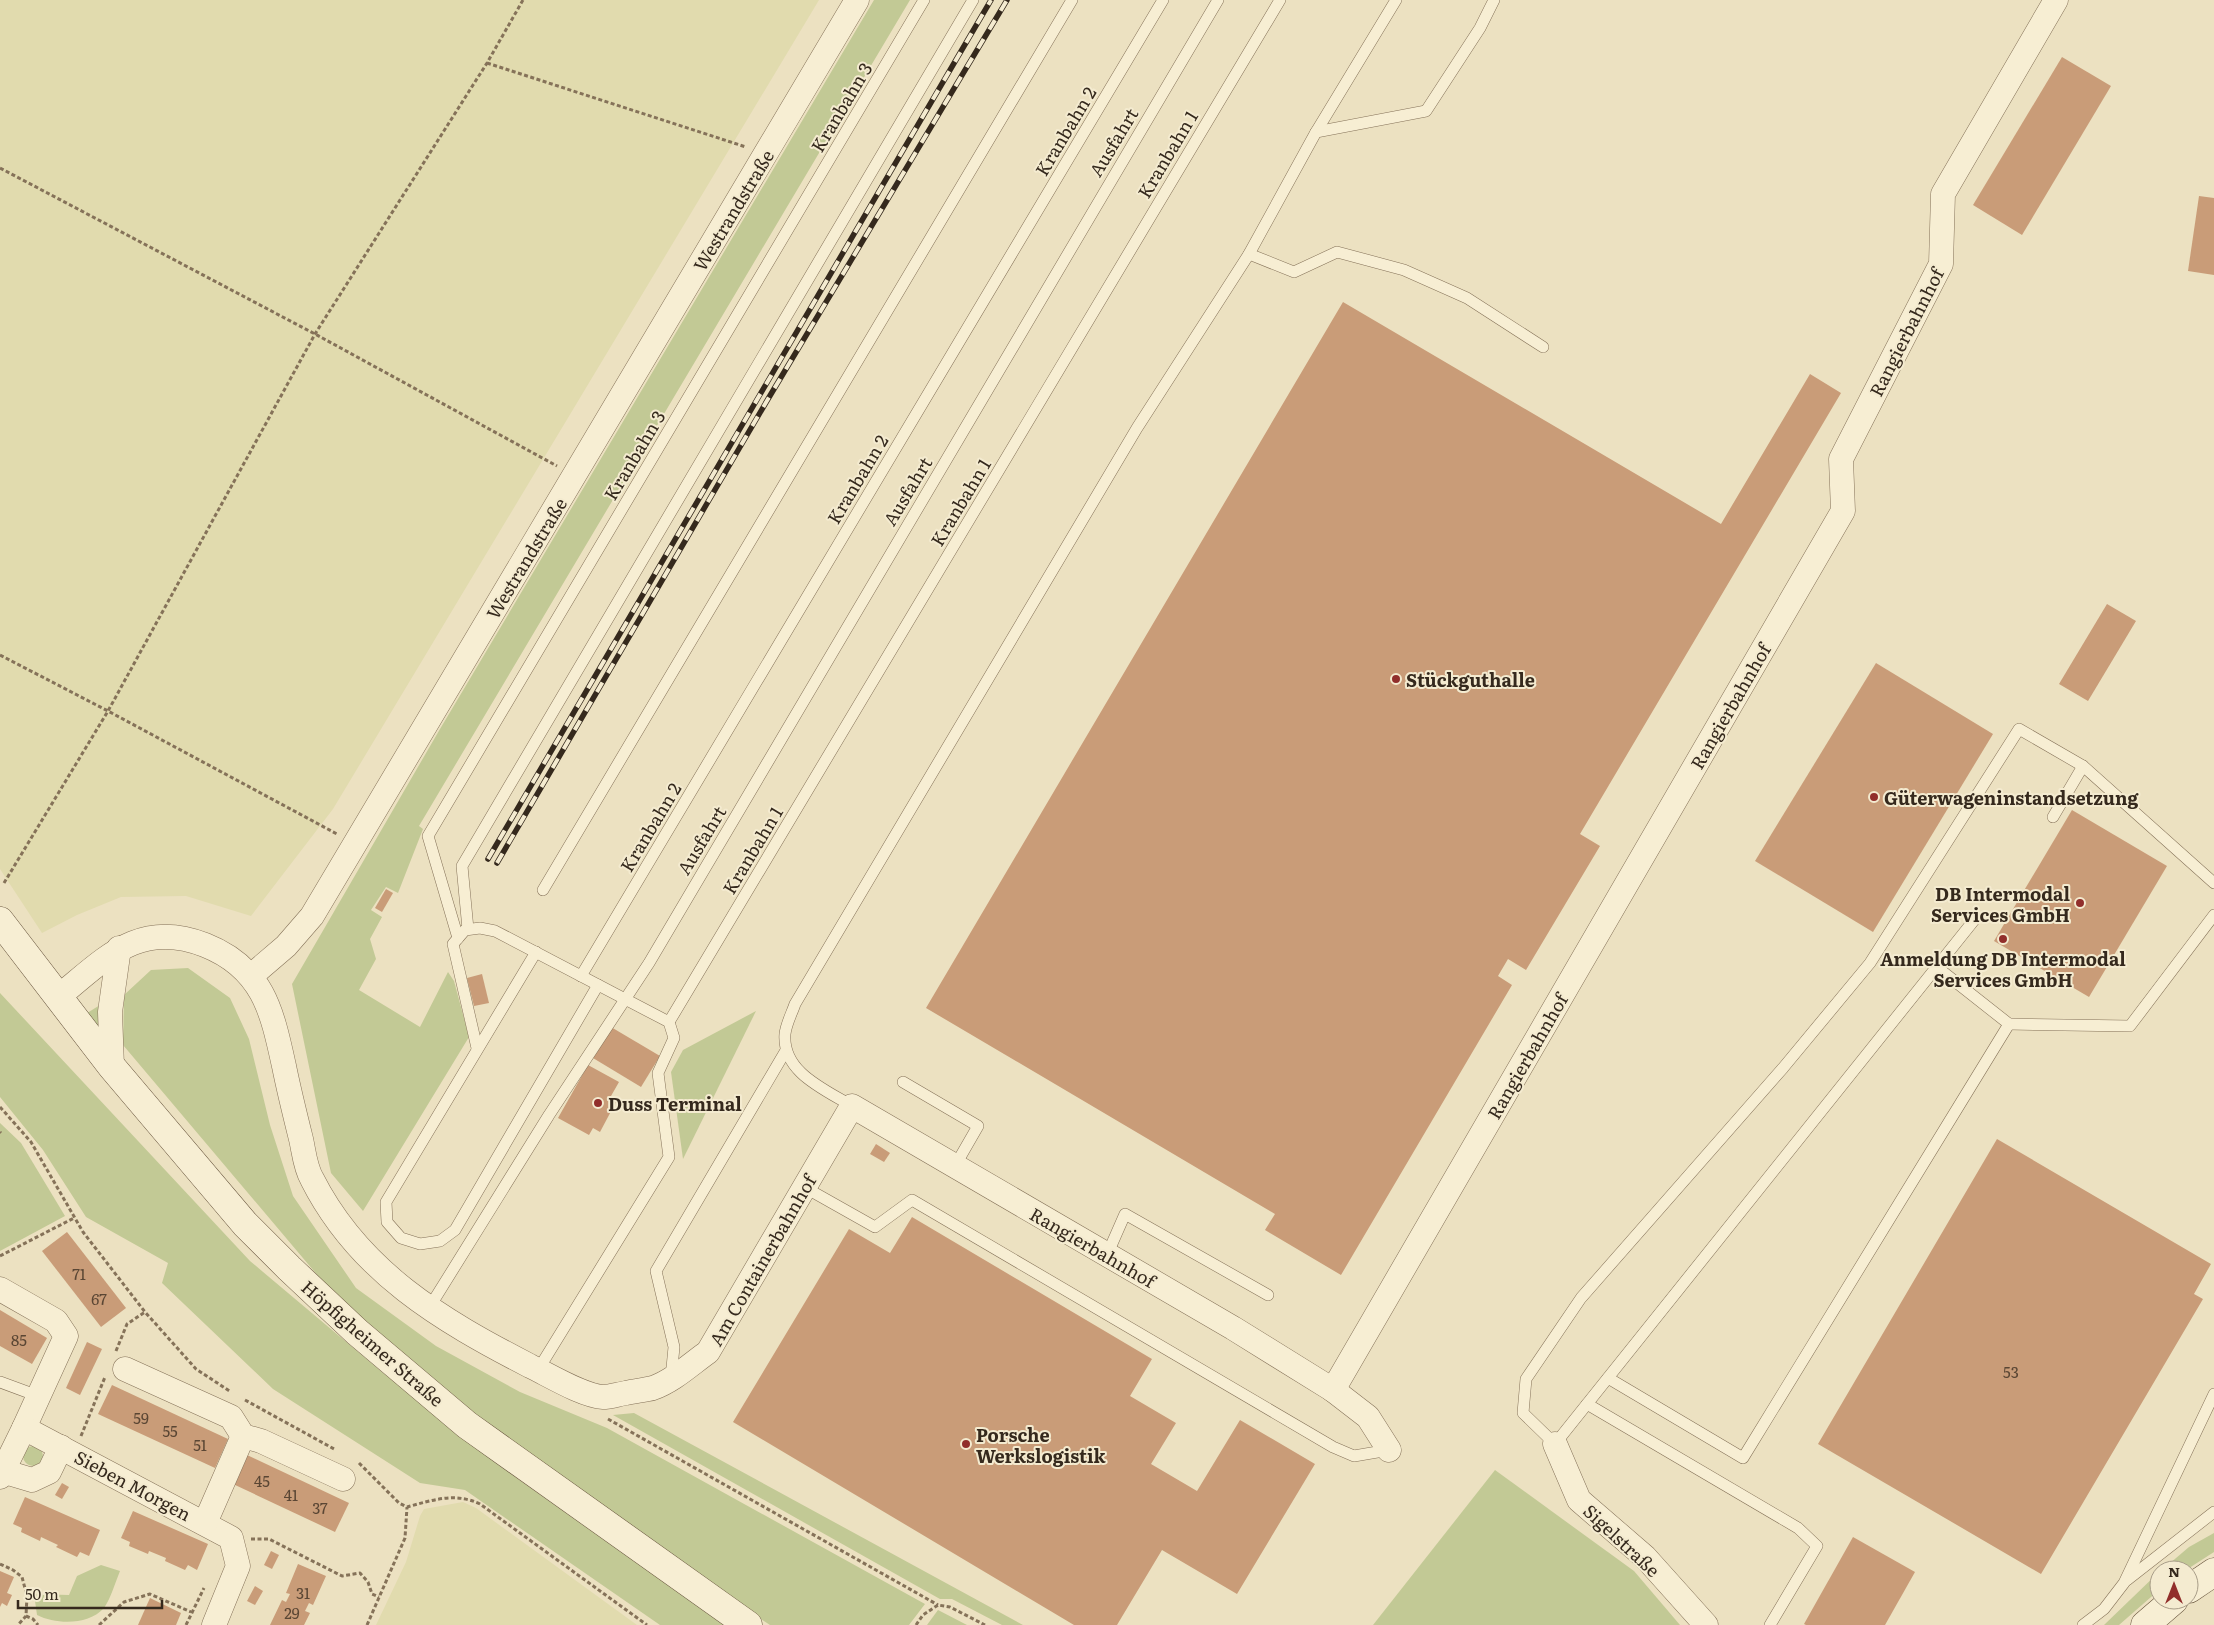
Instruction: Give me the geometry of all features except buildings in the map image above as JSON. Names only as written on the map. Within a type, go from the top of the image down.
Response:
[{"type":"main road","name":"Höpfigheimer Straße","points":[[0,921],[112,1067],[245,1224],[357,1332],[467,1425],[748,1625]]},
{"type":"main road","points":[[2199,1582],[2214,1572]]},
{"type":"main road","points":[[2145,1625],[2162,1610]]},
{"type":"street","name":"Westrandstraße","points":[[251,976],[286,946],[312,916],[857,0]]},
{"type":"street","name":"Rangierbahnhof","points":[[1333,1390],[1843,511],[1841,460],[1941,264],[1943,194],[2056,0]]},
{"type":"street","points":[[58,998],[119,948],[147,937],[168,935],[191,940],[228,957],[251,976]]},
{"type":"street","points":[[112,1067],[110,1012],[119,948]]},
{"type":"street","name":"Am Containerbahnhof","points":[[251,976],[267,1001],[276,1028],[310,1176],[326,1207],[354,1243],[378,1269],[429,1308],[538,1370],[573,1387],[603,1397],[654,1388],[671,1379],[708,1352],[852,1106]]},
{"type":"street","name":"Rangierbahnhof","points":[[852,1106],[1233,1328],[1333,1390],[1368,1417],[1389,1450]]},
{"type":"street","name":"Sieben Morgen","points":[[0,1289],[56,1321],[66,1336],[1,1474],[32,1480],[49,1472],[61,1446]]},
{"type":"street","points":[[125,1369],[232,1417],[243,1436],[351,1470]]},
{"type":"street","name":"Sieben Morgen","points":[[24,1428],[231,1538]]},
{"type":"street","name":"Sieben Morgen","points":[[205,1523],[243,1436]]},
{"type":"street","name":"Sigelstraße","points":[[1555,1444],[1579,1500],[1645,1557],[1706,1625]]},
{"type":"street","points":[[214,1625],[230,1590],[238,1566],[231,1538]]},
{"type":"lane","name":"Kranbahn 3","points":[[458,938],[428,836],[924,0]]},
{"type":"lane","points":[[468,929],[462,866],[973,0]]},
{"type":"lane","points":[[543,890],[1072,0]]},
{"type":"lane","name":"Kranbahn 2","points":[[581,976],[1163,0]]},
{"type":"lane","name":"Ausfahrt","points":[[625,999],[1218,0]]},
{"type":"lane","name":"Kranbahn 1","points":[[669,1022],[1280,0]]},
{"type":"lane","points":[[671,1379],[674,1347],[656,1271],[785,1052],[785,1032],[800,996],[1137,428],[1249,254],[1316,132],[1396,0]]},
{"type":"lane","points":[[1316,132],[1426,111],[1480,28],[1494,0]]},
{"type":"lane","points":[[1249,254],[1294,272],[1337,252],[1404,270],[1467,298],[1543,347]]},
{"type":"lane","points":[[1975,919],[1938,968],[1555,1444],[1523,1412],[1526,1379],[1581,1298],[1674,1195],[1870,963],[2019,729],[2083,766],[2214,884]]},
{"type":"lane","points":[[2053,816],[2083,766]]},
{"type":"lane","points":[[1938,968],[2009,1024],[2130,1026],[2214,915]]},
{"type":"lane","points":[[477,1048],[455,960],[453,944],[468,929],[480,928],[495,931],[669,1022],[674,1038],[658,1073],[669,1157],[538,1370]]},
{"type":"lane","points":[[536,952],[386,1202],[388,1222],[401,1238],[420,1244],[440,1241],[455,1230],[598,985]]},
{"type":"lane","points":[[429,1308],[549,1115],[625,999]]},
{"type":"lane","points":[[1608,1378],[1743,1458],[2009,1024]]},
{"type":"lane","points":[[785,1052],[798,1071],[852,1106]]},
{"type":"lane","points":[[903,1082],[978,1126],[955,1166]]},
{"type":"lane","points":[[804,1187],[875,1228],[912,1200],[1333,1448],[1354,1456],[1389,1450]]},
{"type":"lane","points":[[1108,1255],[1126,1214],[1268,1295]]},
{"type":"lane","points":[[0,1382],[38,1396]]},
{"type":"lane","points":[[2083,1625],[2104,1609],[2124,1583],[2214,1394]]},
{"type":"lane","points":[[1587,1404],[1798,1528],[1817,1546],[1770,1625]]},
{"type":"lane","points":[[2124,1583],[2214,1512]]},
{"type":"path","points":[[4,882],[108,710],[314,334],[487,63],[523,0]]},
{"type":"path","points":[[487,63],[743,146],[765,156]]},
{"type":"path","points":[[0,168],[575,475]]},
{"type":"path","points":[[0,655],[108,710],[356,842]]},
{"type":"path","points":[[0,1107],[31,1142],[83,1232],[145,1312],[196,1369],[238,1396],[340,1452]]},
{"type":"path","points":[[0,1256],[74,1218]]},
{"type":"path","points":[[603,1397],[606,1418],[938,1605],[950,1607],[984,1625]]},
{"type":"path","points":[[351,1470],[407,1507],[454,1497],[467,1497],[480,1504],[647,1625]]},
{"type":"path","points":[[367,1625],[405,1538],[407,1507]]},
{"type":"path","points":[[231,1538],[269,1539],[342,1576],[360,1573],[368,1582],[372,1594],[379,1597]]},
{"type":"path","points":[[0,1564],[22,1577],[27,1596],[26,1616],[18,1625]]},
{"type":"path","points":[[186,1625],[208,1581]]},
{"type":"path","points":[[99,1625],[124,1602],[150,1594],[191,1612]]},
{"type":"path","points":[[916,1625],[923,1615],[938,1605]]},
{"type":"path","points":[[26,1616],[33,1619],[38,1625]]},
{"type":"shaded area","points":[[0,0],[819,0],[333,809],[251,916],[186,896],[121,897],[77,915],[42,933],[0,869]]},
{"type":"shaded area","points":[[463,1502],[476,1508],[637,1625],[376,1625],[406,1562],[420,1516],[424,1509]]},
{"type":"green space","points":[[874,0],[910,0],[419,826],[423,829],[398,893],[386,887],[371,910],[382,917],[370,939],[376,959],[359,990],[420,1027],[448,972],[454,981],[469,1037],[363,1211],[331,1173],[292,984],[440,729]]},
{"type":"green space","points":[[188,968],[230,998],[249,1039],[270,1125],[293,1196],[356,1288],[436,1346],[520,1392],[607,1428],[925,1604],[909,1625],[770,1625],[671,1559],[457,1402],[335,1296],[123,1045],[124,995],[151,970]]},
{"type":"green space","points":[[0,993],[250,1261],[382,1372],[518,1479],[725,1625],[660,1625],[465,1490],[420,1483],[273,1389],[162,1283],[168,1263],[86,1217],[43,1150],[0,1097]]},
{"type":"green space","points":[[100,1005],[99,1034],[84,1015]]},
{"type":"green space","points":[[756,1011],[683,1159],[671,1072],[683,1050]]},
{"type":"green space","points":[[0,1123],[21,1143],[65,1216],[0,1251]]},
{"type":"green space","points":[[634,1413],[1023,1625],[1002,1625],[952,1599],[940,1599],[613,1415]]},
{"type":"green space","points":[[33,1446],[40,1449],[43,1456],[40,1463],[33,1466],[26,1463],[23,1456],[26,1449]]},
{"type":"green space","points":[[1495,1470],[1634,1571],[1680,1625],[1373,1625]]},
{"type":"green space","points":[[2214,1533],[2214,1552],[2199,1562],[2199,1560],[2174,1560],[2189,1547]]},
{"type":"green space","points":[[101,1565],[120,1571],[111,1595],[104,1608],[98,1614],[72,1622],[54,1621],[37,1615],[34,1594],[69,1595],[77,1576]]},
{"type":"green space","points":[[2149,1582],[2149,1599],[2119,1625],[2104,1625]]},
{"type":"green space","points":[[938,1610],[967,1625],[927,1625]]},
{"type":"railway","points":[[488,859],[991,0]]},
{"type":"railway","points":[[497,863],[768,399],[1007,0]]},
{"type":"place","name":"Stückguthalle","points":[[1396,679]]},
{"type":"place","name":"Güterwageninstandsetzung","points":[[1874,797]]},
{"type":"place","name":"DB Intermodal Services GmbH","points":[[2080,903]]},
{"type":"place","name":"Anmeldung DB Intermodal Services GmbH","points":[[2003,939]]},
{"type":"place","name":"Duss Terminal","points":[[598,1103]]},
{"type":"place","name":"Porsche Werkslogistik","points":[[966,1444]]}]
